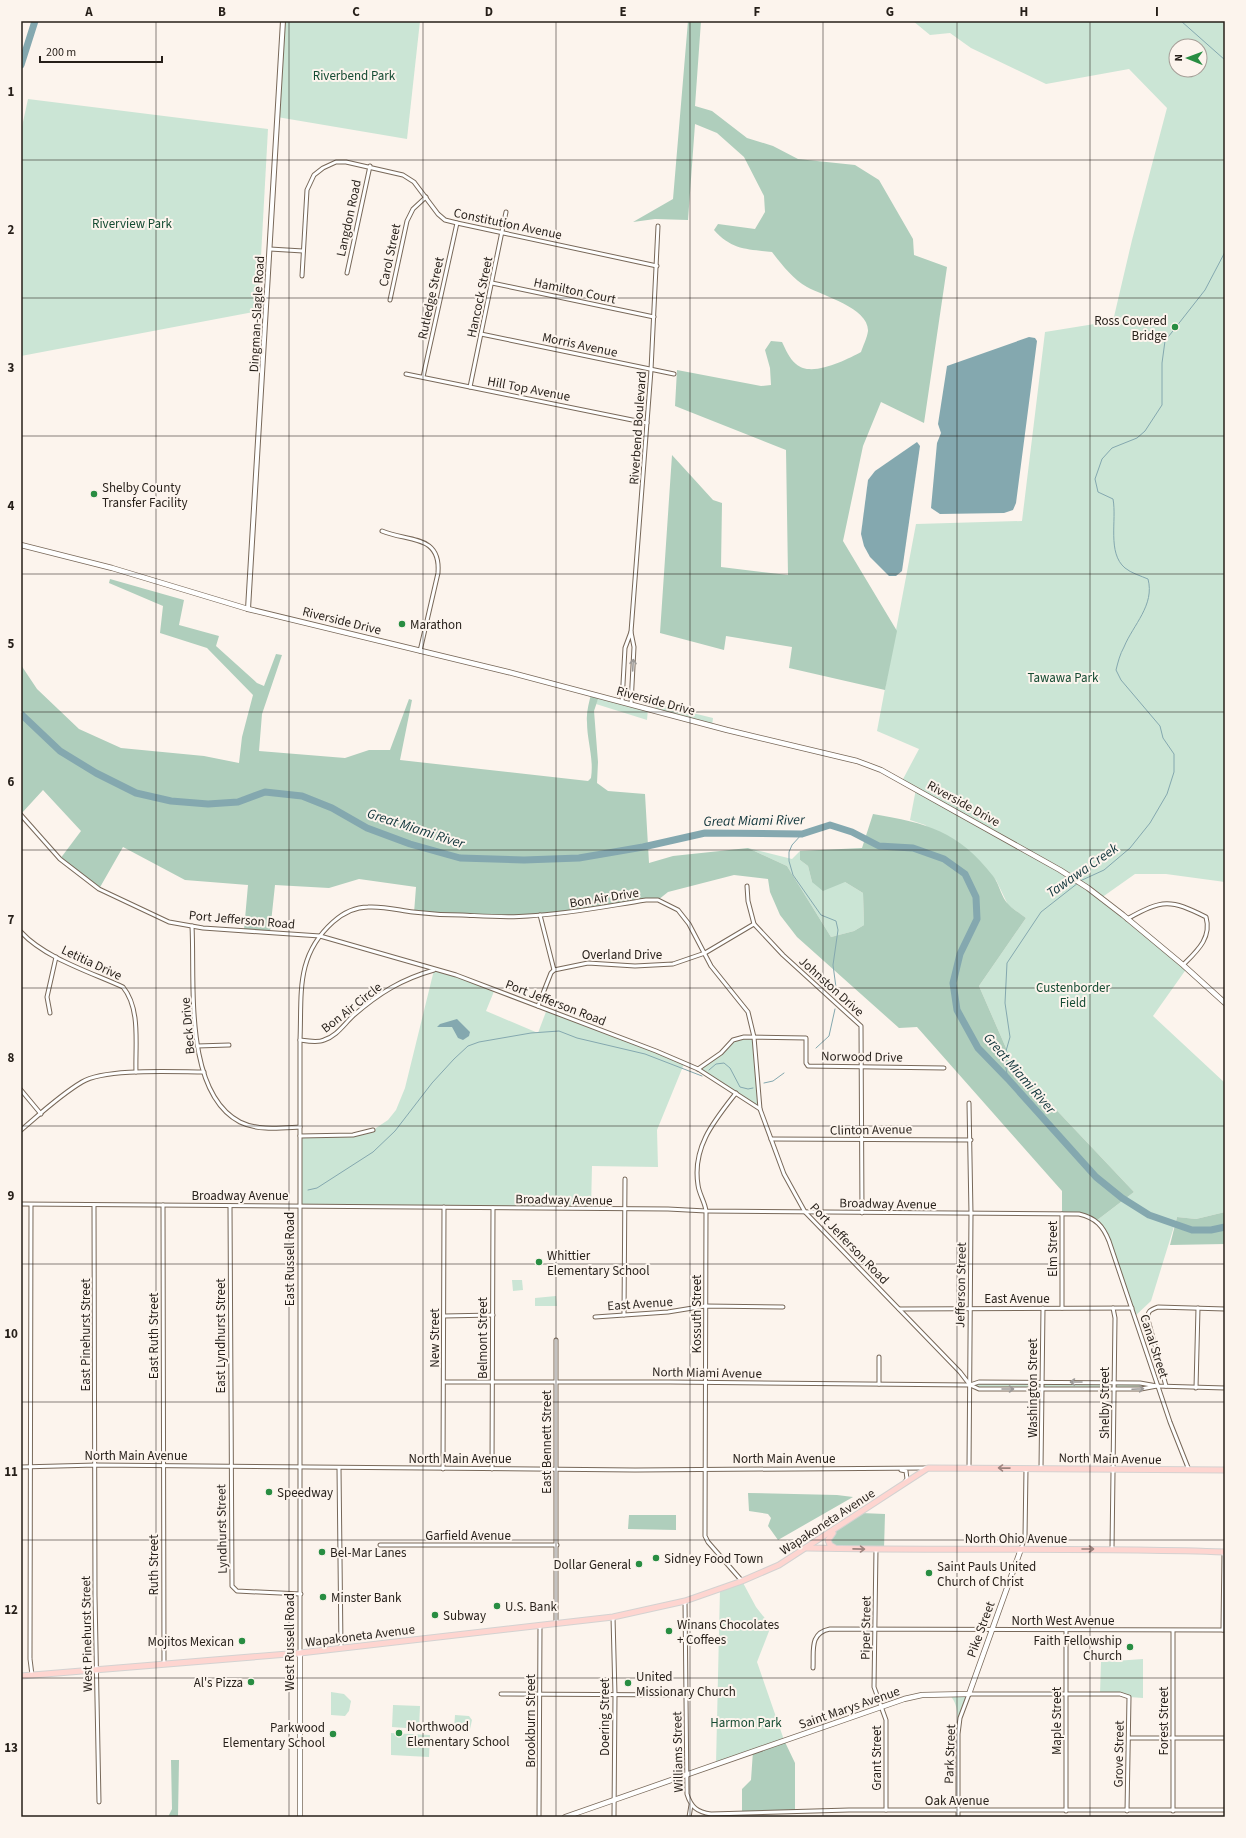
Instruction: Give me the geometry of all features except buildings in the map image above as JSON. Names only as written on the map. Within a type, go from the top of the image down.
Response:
[{"type":"main road","name":"Riverside Drive","points":[[21,546],[112,568],[248,608],[631,704],[727,730],[857,761],[881,770],[1060,870],[1088,888],[1183,965],[1224,1002]]},
{"type":"main road","name":"North Main Avenue","points":[[928,1468],[1225,1470]]},
{"type":"main road","name":"Wapakoneta Avenue","points":[[21,1676],[300,1653],[613,1617],[685,1602],[742,1581],[779,1565],[928,1468]]},
{"type":"main road","points":[[836,1529],[828,1540],[830,1545],[838,1549]]},
{"type":"main road","name":"North Ohio Avenue","points":[[806,1548],[1112,1549],[1224,1552]]},
{"type":"main road","name":"Pike Street","points":[[969,1694],[1021,1549]]},
{"type":"main road","name":"West Russell Road","points":[[300,1653],[300,1817]]},
{"type":"main road","name":"Saint Marys Avenue","points":[[565,1817],[881,1706],[922,1695],[969,1694]]},
{"type":"street","name":"Dingman-Slagle Road","points":[[248,608],[283,21]]},
{"type":"street","name":"Constitution Avenue","points":[[302,276],[307,190],[314,175],[323,168],[336,162],[370,166],[403,175],[414,182],[438,214],[446,220],[657,266]]},
{"type":"street","name":"Langdon Road","points":[[347,273],[370,166]]},
{"type":"street","name":"Carol Street","points":[[390,300],[406,221],[413,209],[426,197]]},
{"type":"street","name":"Hancock Street","points":[[470,387],[506,212]]},
{"type":"street","name":"Rutledge Street","points":[[423,377],[457,223]]},
{"type":"street","name":"Riverbend Boulevard","points":[[631,632],[651,370],[658,226]]},
{"type":"street","points":[[270,249],[303,251]]},
{"type":"street","name":"Hamilton Court","points":[[492,283],[654,317]]},
{"type":"street","name":"Morris Avenue","points":[[481,334],[674,374]]},
{"type":"street","name":"Hill Top Avenue","points":[[406,374],[647,423]]},
{"type":"street","points":[[382,531],[417,540],[431,546],[439,563],[420,651]]},
{"type":"street","points":[[622,702],[625,648],[631,632]]},
{"type":"street","points":[[631,632],[634,647],[631,704]]},
{"type":"street","name":"Port Jefferson Road","points":[[21,815],[60,858],[99,889],[169,922],[192,926],[320,936],[434,970],[456,975],[656,1051],[698,1069],[760,1110],[784,1174],[805,1212],[960,1372],[970,1385]]},
{"type":"street","name":"Johnston Drive","points":[[747,886],[748,901],[754,924],[783,954],[861,1026],[862,1213]]},
{"type":"street","name":"Bon Air Drive","points":[[320,936],[333,922],[356,908],[369,907],[461,915],[540,915],[646,900],[658,900],[678,910],[689,924],[711,966],[748,1012],[754,1037],[760,1110]]},
{"type":"street","points":[[1127,919],[1159,903],[1174,903],[1206,917],[1208,931],[1201,946],[1183,965]]},
{"type":"street","points":[[538,1006],[550,973],[554,970],[540,915]]},
{"type":"street","name":"Overland Drive","points":[[554,970],[588,963],[635,966],[668,964],[704,953],[754,924]]},
{"type":"street","name":"Beck Drive","points":[[192,926],[194,1021],[197,1046],[210,1088],[224,1110],[240,1122],[265,1128],[300,1128]]},
{"type":"street","name":"Letitia Drive","points":[[21,932],[30,942],[56,957],[123,987],[130,996],[135,1013],[136,1072]]},
{"type":"street","name":"East Russell Road","points":[[299,1467],[300,1040],[302,974],[305,961],[311,948],[320,936]]},
{"type":"street","points":[[50,1013],[48,997],[56,957]]},
{"type":"street","name":"Bon Air Circle","points":[[300,1040],[323,1041],[334,1035],[354,1015],[384,992],[410,977],[434,970]]},
{"type":"street","points":[[1224,1002],[1225,996]]},
{"type":"street","name":"Norwood Drive","points":[[698,1069],[721,1053],[733,1040],[754,1037],[806,1038],[806,1063],[808,1066],[944,1068]]},
{"type":"street","points":[[197,1046],[229,1045]]},
{"type":"street","points":[[21,1130],[86,1080],[136,1072],[204,1072]]},
{"type":"street","points":[[21,1090],[41,1114]]},
{"type":"street","name":"Kossuth Street","points":[[736,1093],[713,1122],[701,1143],[698,1154],[698,1187],[706,1211],[705,1536],[708,1542],[742,1581]]},
{"type":"street","name":"Jefferson Street","points":[[969,1103],[971,1214],[969,1468]]},
{"type":"street","points":[[300,1136],[353,1135],[373,1130]]},
{"type":"street","name":"Clinton Avenue","points":[[771,1138],[970,1140]]},
{"type":"street","points":[[624,1315],[625,1179]]},
{"type":"street","name":"Broadway Avenue","points":[[21,1204],[444,1207],[625,1210],[668,1209],[706,1211],[862,1213],[1062,1214],[1088,1216],[1103,1228]]},
{"type":"street","points":[[31,1205],[30,1659],[32,1675]]},
{"type":"street","name":"East Pinehurst Street","points":[[94,1205],[96,1466]]},
{"type":"street","name":"East Ruth Street","points":[[163,1466],[164,1205]]},
{"type":"street","name":"East Lyndhurst Street","points":[[230,1206],[230,1467]]},
{"type":"street","name":"New Street","points":[[443,1469],[444,1207]]},
{"type":"street","name":"Belmont Street","points":[[492,1469],[493,1208]]},
{"type":"street","name":"Elm Street","points":[[1062,1214],[1062,1308]]},
{"type":"street","name":"Canal Street","points":[[1103,1228],[1132,1308],[1157,1386],[1189,1470]]},
{"type":"street","name":"East Avenue","points":[[595,1317],[668,1312],[706,1306],[784,1307]]},
{"type":"street","points":[[1166,1386],[1148,1313],[1150,1309],[1158,1307],[1225,1309]]},
{"type":"street","name":"Washington Street","points":[[1042,1468],[1043,1308]]},
{"type":"street","name":"Shelby Street","points":[[1112,1549],[1115,1329],[1113,1308]]},
{"type":"street","name":"East Avenue","points":[[899,1309],[1132,1308]]},
{"type":"street","points":[[1196,1388],[1198,1308]]},
{"type":"street","points":[[444,1316],[493,1315]]},
{"type":"street","name":"East Bennett Street","points":[[556,1340],[556,1624]]},
{"type":"street","points":[[879,1384],[880,1357]]},
{"type":"street","name":"North Miami Avenue","points":[[444,1382],[706,1382],[970,1385],[979,1382],[1114,1382],[1140,1383],[1157,1386],[1225,1388]]},
{"type":"street","name":"North Miami Avenue","points":[[970,1385],[979,1389],[1141,1389],[1157,1386]]},
{"type":"street","name":"North Main Avenue","points":[[21,1466],[443,1469],[706,1468],[791,1470],[928,1468]]},
{"type":"street","name":"West Pinehurst Street","points":[[96,1466],[96,1670],[99,1802]]},
{"type":"street","name":"Ruth Street","points":[[163,1466],[164,1664]]},
{"type":"street","name":"Lyndhurst Street","points":[[230,1467],[232,1586],[237,1592],[301,1594]]},
{"type":"street","name":"West Russell Road","points":[[299,1467],[301,1594],[300,1653]]},
{"type":"street","points":[[339,1468],[341,1648]]},
{"type":"street","points":[[1021,1549],[1025,1537],[1026,1468]]},
{"type":"street","points":[[899,1469],[906,1471],[907,1475],[904,1484]]},
{"type":"street","name":"Garfield Avenue","points":[[380,1545],[557,1545]]},
{"type":"street","name":"Piper Street","points":[[876,1549],[874,1687],[881,1706]]},
{"type":"street","points":[[1224,1552],[1224,1630]]},
{"type":"street","name":"Williams Street","points":[[685,1602],[686,1775],[687,1794],[691,1805]]},
{"type":"street","name":"Doering Street","points":[[613,1617],[615,1695],[614,1817]]},
{"type":"street","name":"Brookburn Street","points":[[539,1817],[540,1626]]},
{"type":"street","name":"North West Avenue","points":[[813,1668],[815,1642],[817,1635],[823,1631],[992,1629],[1173,1631],[1224,1630]]},
{"type":"street","name":"Maple Street","points":[[1066,1630],[1066,1811]]},
{"type":"street","name":"Forest Street","points":[[1173,1631],[1173,1810]]},
{"type":"street","points":[[501,1694],[686,1695]]},
{"type":"street","name":"Saint Marys Avenue","points":[[969,1694],[1125,1694],[1129,1697]]},
{"type":"street","name":"Park Street","points":[[958,1817],[958,1734],[960,1718],[969,1694]]},
{"type":"street","name":"Grove Street","points":[[1127,1811],[1129,1697]]},
{"type":"street","name":"Grant Street","points":[[881,1706],[886,1720],[886,1810]]},
{"type":"street","points":[[1129,1738],[1225,1738]]},
{"type":"street","points":[[689,1817],[691,1805]]},
{"type":"street","name":"Oak Avenue","points":[[691,1805],[696,1810],[711,1814],[886,1810],[1225,1810]]},
{"type":"green space","name":"Riverbend Park","points":[[283,21],[420,21],[407,139],[277,117]]},
{"type":"green space","points":[[688,21],[701,21],[695,106],[712,111],[747,138],[773,146],[798,159],[855,165],[879,180],[913,239],[914,255],[947,267],[924,423],[881,402],[863,446],[843,541],[897,631],[885,690],[789,668],[792,647],[726,636],[724,650],[660,633],[672,455],[713,500],[722,503],[721,567],[788,575],[786,450],[675,406],[677,370],[761,386],[771,385],[770,368],[765,350],[771,341],[782,342],[791,359],[796,364],[802,368],[810,369],[838,363],[861,352],[868,331],[866,323],[853,309],[802,284],[788,271],[772,252],[747,249],[733,245],[714,230],[718,224],[755,229],[765,212],[764,196],[744,157],[717,133],[695,124],[688,220],[655,219],[633,222],[673,199]]},
{"type":"green space","name":"Tawawa Park","points":[[913,21],[1225,21],[1225,882],[1166,874],[1135,874],[1101,898],[1187,968],[1153,1016],[1225,1083],[1225,1212],[1196,1219],[1177,1217],[1151,1301],[1134,1317],[1109,1241],[1096,1221],[1134,1192],[1013,1064],[979,986],[1026,918],[1008,905],[996,880],[925,825],[910,820],[916,789],[902,781],[919,749],[877,731],[916,524],[1022,521],[1045,332],[1113,321],[1132,240],[1167,108],[1129,69],[1046,84],[971,48],[950,33],[930,35]]},
{"type":"green space","name":"Riverview Park","points":[[28,99],[268,129],[258,311],[21,356],[21,131]]},
{"type":"green space","points":[[110,579],[184,600],[179,625],[219,636],[216,646],[257,683],[264,686],[276,654],[282,655],[262,714],[259,751],[345,758],[369,750],[390,750],[409,699],[412,700],[400,760],[588,781],[591,778],[592,763],[587,729],[587,712],[591,694],[599,696],[594,711],[598,762],[597,783],[608,791],[645,794],[649,863],[673,856],[748,848],[787,866],[831,937],[854,931],[864,925],[863,893],[845,882],[823,891],[812,882],[808,866],[800,860],[800,851],[862,848],[873,814],[910,821],[954,839],[980,861],[993,876],[1006,902],[1026,918],[979,986],[1013,1064],[1134,1192],[1096,1221],[1088,1216],[1062,1214],[1062,1191],[917,1027],[899,1028],[797,937],[780,915],[770,892],[768,879],[734,875],[668,892],[658,900],[646,900],[527,916],[414,913],[416,887],[359,879],[329,888],[275,885],[270,932],[244,930],[248,885],[185,880],[123,847],[99,889],[60,859],[81,831],[43,790],[21,814],[21,665],[37,689],[79,729],[121,748],[204,756],[239,763],[242,737],[253,695],[207,648],[160,633],[163,606],[109,583]]},
{"type":"green space","points":[[599,696],[648,709],[647,720],[596,704]]},
{"type":"green space","points":[[656,704],[713,718],[712,726],[655,711]]},
{"type":"green space","points":[[748,848],[792,859],[800,851],[800,860],[808,866],[812,882],[845,882],[863,893],[864,925],[854,931],[831,937],[787,866]]},
{"type":"green space","points":[[434,970],[456,975],[495,989],[486,1011],[538,1033],[547,1009],[684,1064],[657,1130],[658,1167],[592,1166],[591,1209],[299,1206],[300,1136],[353,1135],[373,1130],[388,1120],[396,1110],[405,1088]]},
{"type":"green space","points":[[744,1037],[754,1037],[760,1109],[698,1069],[721,1053],[733,1040]]},
{"type":"green space","points":[[1225,1212],[1225,1244],[1170,1245],[1177,1217],[1196,1219]]},
{"type":"green space","points":[[512,1280],[522,1280],[523,1290],[513,1291]]},
{"type":"green space","points":[[556,1296],[557,1306],[535,1306],[535,1298]]},
{"type":"green space","points":[[979,1382],[1114,1382],[1157,1386],[1141,1389],[979,1389],[970,1385]]},
{"type":"green space","points":[[748,1493],[837,1495],[853,1497],[778,1540],[768,1526],[771,1518],[768,1514],[749,1511]]},
{"type":"green space","points":[[861,1513],[885,1514],[884,1549],[832,1547],[829,1538],[836,1529]]},
{"type":"green space","points":[[629,1515],[676,1515],[676,1530],[628,1529]]},
{"type":"green space","name":"Harmon Park","points":[[742,1581],[756,1607],[771,1626],[757,1662],[784,1740],[716,1764],[720,1589]]},
{"type":"green space","points":[[1143,1659],[1143,1698],[1129,1697],[1125,1694],[1100,1694],[1101,1662]]},
{"type":"green space","points":[[331,1692],[344,1694],[351,1701],[349,1711],[345,1716],[331,1715]]},
{"type":"green space","points":[[948,1694],[969,1694],[960,1718],[958,1734],[956,1707],[952,1698]]},
{"type":"green space","points":[[393,1705],[420,1706],[419,1729],[392,1727]]},
{"type":"green space","points":[[455,1715],[469,1716],[472,1720],[470,1729],[454,1729]]},
{"type":"green space","points":[[391,1733],[430,1735],[429,1757],[391,1755]]},
{"type":"green space","points":[[784,1740],[795,1763],[795,1811],[742,1813],[742,1789],[751,1780],[753,1751]]},
{"type":"green space","points":[[171,1760],[179,1760],[178,1817],[168,1817],[172,1809]]},
{"type":"water","points":[[1029,337],[1035,338],[1037,341],[1016,503],[1013,510],[1004,513],[940,514],[931,508],[937,443],[941,433],[938,424],[947,366]]},
{"type":"water","points":[[917,442],[920,446],[902,571],[896,576],[889,576],[870,557],[864,546],[861,534],[868,480],[875,471]]},
{"type":"water","points":[[457,1019],[470,1032],[469,1036],[463,1040],[458,1038],[452,1027],[437,1027],[440,1024]]},
{"type":"waterway","name":"Great Miami River","points":[[21,65],[35,21]]},
{"type":"waterway","name":"Tawawa Creek","points":[[1181,21],[1225,60]]},
{"type":"waterway","name":"Tawawa Creek","points":[[1080,881],[1104,870],[1130,848],[1150,823],[1167,794],[1174,772],[1174,754],[1163,738],[1160,726],[1121,680],[1116,670],[1119,658],[1146,606],[1149,588],[1148,579],[1127,570],[1119,562],[1114,545],[1113,499],[1098,492],[1095,479],[1102,459],[1112,448],[1137,438],[1145,431],[1162,405],[1162,363],[1165,341],[1205,290],[1225,252]]},
{"type":"waterway","name":"Great Miami River","points":[[21,714],[60,751],[96,773],[136,793],[171,801],[208,804],[238,802],[265,792],[302,796],[332,808],[367,828],[410,844],[460,858],[524,860],[579,858],[643,847],[705,833],[802,834],[830,825],[852,832],[879,846],[913,848],[944,859],[965,874],[976,897],[977,919],[960,954],[953,983],[957,1010],[978,1048],[1008,1079],[1096,1177],[1122,1198],[1149,1215],[1192,1230],[1211,1230],[1225,1227]]},
{"type":"waterway","points":[[802,834],[792,845],[789,852],[789,861],[793,875],[821,915],[836,921],[838,930],[833,965],[837,995]]},
{"type":"waterway","name":"Tawawa Creek","points":[[1008,1079],[1004,1058],[1010,1037],[1005,1003],[1007,963],[1041,912],[1078,883]]},
{"type":"waterway","points":[[816,1048],[829,1036],[835,1009]]},
{"type":"waterway","points":[[308,1190],[317,1188],[373,1152],[395,1131],[432,1083],[454,1059],[468,1046],[479,1042],[531,1033],[559,1031],[577,1038],[645,1054],[702,1076]]},
{"type":"waterway","points":[[709,1070],[716,1064],[724,1063],[730,1068],[740,1087],[748,1089],[753,1088]]},
{"type":"waterway","points":[[764,1083],[773,1081],[784,1073]]},
{"type":"place","name":"Ross Covered Bridge","points":[[1175,327]]},
{"type":"place","name":"Shelby County Transfer Facility","points":[[94,494]]},
{"type":"place","name":"Marathon","points":[[402,624]]},
{"type":"place","name":"Whittier Elementary School","points":[[539,1262]]},
{"type":"place","name":"Speedway","points":[[269,1492]]},
{"type":"place","name":"Bel-Mar Lanes","points":[[322,1552]]},
{"type":"place","name":"Sidney Food Town","points":[[656,1558]]},
{"type":"place","name":"Dollar General","points":[[639,1564]]},
{"type":"place","name":"Saint Pauls United Church of Christ","points":[[929,1573]]},
{"type":"place","name":"Minster Bank","points":[[323,1597]]},
{"type":"place","name":"U.S. Bank","points":[[497,1606]]},
{"type":"place","name":"Subway","points":[[435,1615]]},
{"type":"place","name":"Winans Chocolates + Coffees","points":[[669,1631]]},
{"type":"place","name":"Mojitos Mexican","points":[[242,1641]]},
{"type":"place","name":"Faith Fellowship Church","points":[[1130,1647]]},
{"type":"place","name":"Al's Pizza","points":[[251,1682]]},
{"type":"place","name":"United Missionary Church","points":[[628,1683]]},
{"type":"place","name":"Northwood Elementary School","points":[[399,1733]]},
{"type":"place","name":"Parkwood Elementary School","points":[[333,1734]]},
{"type":"park label","name":"Custenborder Field","points":[[1073,994]]}]
